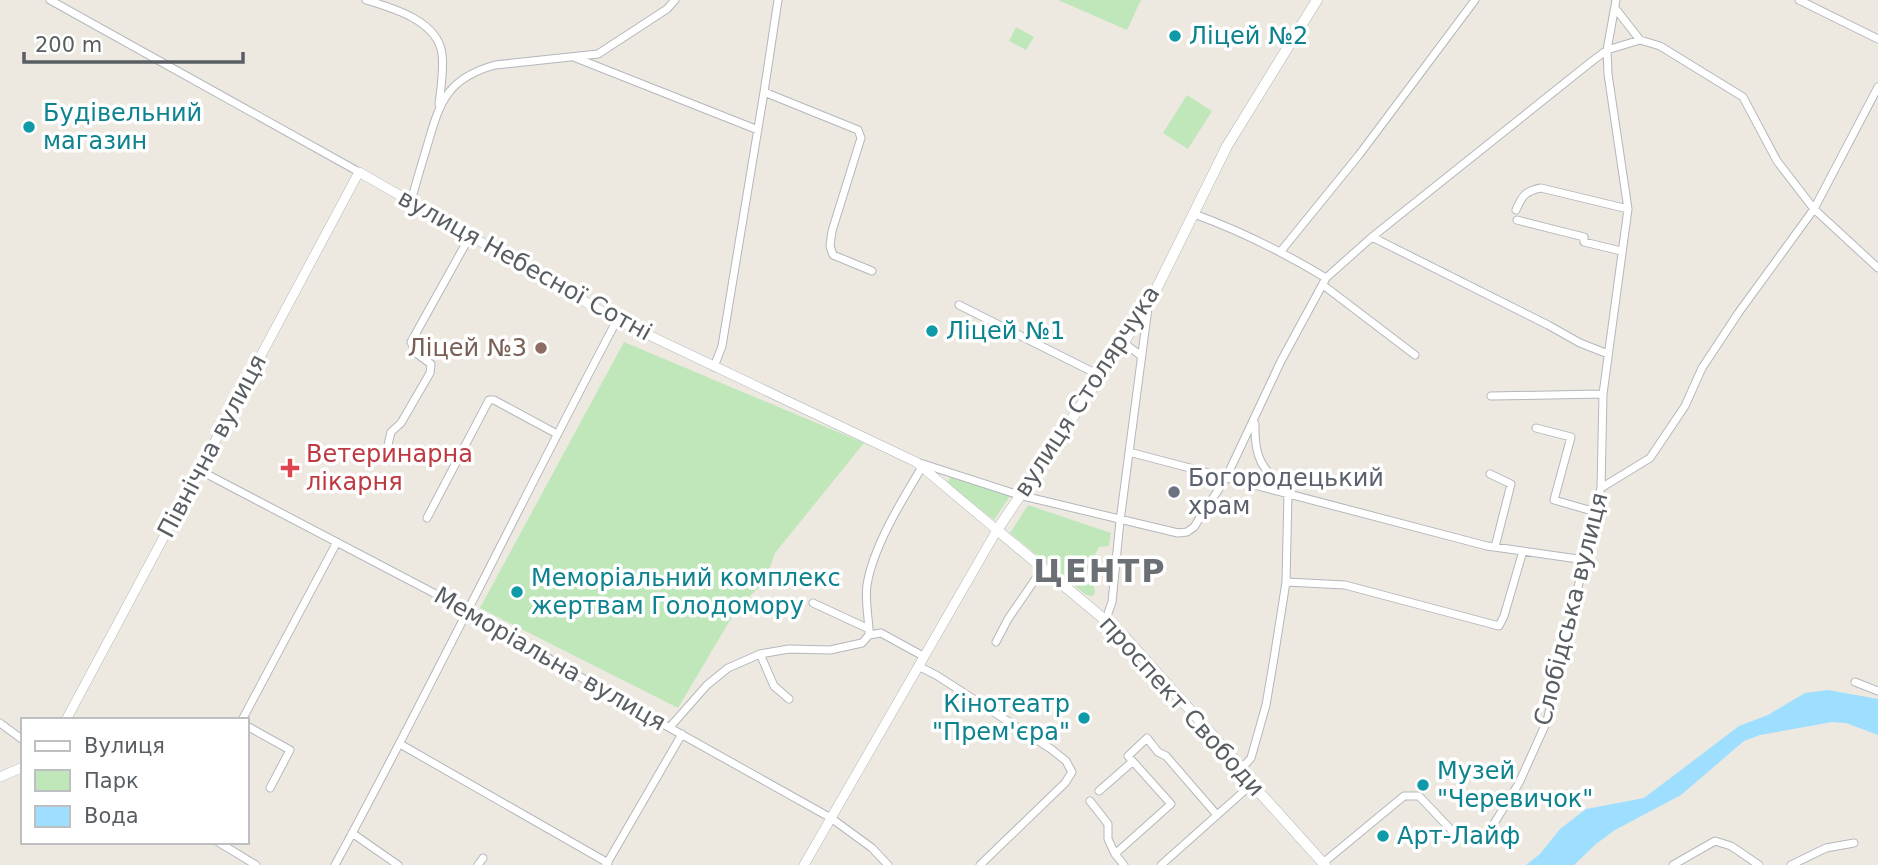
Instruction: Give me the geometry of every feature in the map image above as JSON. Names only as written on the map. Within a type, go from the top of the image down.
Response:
[{"type":"main road","name":"вулиця Столярчука","points":[[997,530],[1148,306],[1227,146],[1317,0]]},
{"type":"main road","name":"проспект Свободи","points":[[997,530],[1123,635],[1324,864]]},
{"type":"street","name":"вулиця Небесної Сотні","points":[[50,0],[617,320],[919,465],[997,530]]},
{"type":"street","points":[[366,0],[421,24],[436,36],[442,54],[439,104],[411,202]]},
{"type":"street","points":[[439,104],[463,79],[483,68],[598,54],[667,9],[675,0]]},
{"type":"street","points":[[714,367],[722,346],[778,0]]},
{"type":"street","points":[[1281,251],[1359,155],[1475,0]]},
{"type":"street","points":[[1799,0],[1878,39]]},
{"type":"street","points":[[1616,4],[1640,40]]},
{"type":"street","name":"Слобідська вулиця","points":[[1324,864],[1404,796],[1419,796],[1455,834],[1482,837],[1490,830],[1519,783],[1546,721],[1601,488],[1603,394],[1628,209],[1608,74],[1607,50],[1616,4]]},
{"type":"street","points":[[670,727],[707,685],[728,668],[760,654],[789,649],[830,650],[862,643],[869,632],[866,587],[872,566],[895,511],[919,465],[1120,521],[1178,533],[1187,532],[1194,527],[1226,478],[1281,361],[1324,281],[1373,237],[1607,50],[1640,40],[1660,46],[1743,97],[1777,161],[1814,209],[1878,268]]},
{"type":"street","points":[[573,56],[758,130]]},
{"type":"street","points":[[1601,488],[1650,458],[1685,406],[1702,368],[1814,209],[1878,87]]},
{"type":"street","points":[[764,92],[858,130],[861,138],[832,231],[830,246],[833,255],[872,271]]},
{"type":"street","name":"Північна вулиця","points":[[67,718],[359,172]]},
{"type":"street","points":[[1516,210],[1522,195],[1529,190],[1541,188],[1628,209]]},
{"type":"street","points":[[1194,214],[1281,251],[1324,281],[1415,355]]},
{"type":"street","points":[[1517,219],[1584,237],[1584,242],[1621,251]]},
{"type":"street","points":[[388,445],[391,432],[401,423],[430,373],[431,364],[415,353],[411,342],[470,236]]},
{"type":"street","points":[[1373,237],[1608,355]]},
{"type":"street","points":[[959,305],[1101,376]]},
{"type":"street","points":[[1106,619],[1112,602],[1148,306]]},
{"type":"street","points":[[335,865],[400,744],[556,434],[617,320]]},
{"type":"street","points":[[1120,347],[1128,346],[1140,355]]},
{"type":"street","points":[[1491,396],[1603,394]]},
{"type":"street","points":[[427,518],[489,400],[494,400],[556,434]]},
{"type":"street","points":[[1242,768],[1251,758],[1266,705],[1286,582],[1288,493],[1264,470],[1255,446],[1256,419]]},
{"type":"street","points":[[1536,428],[1572,437],[1554,500],[1596,512]]},
{"type":"street","points":[[1129,452],[1495,547],[1585,560]]},
{"type":"street","name":"Меморіальна вулиця","points":[[200,470],[468,611],[831,818],[872,848],[888,865]]},
{"type":"street","points":[[1490,474],[1511,484],[1495,547]]},
{"type":"street","points":[[803,865],[997,530]]},
{"type":"street","points":[[243,718],[337,542]]},
{"type":"street","points":[[1286,582],[1345,585],[1499,626],[1523,551]]},
{"type":"street","points":[[996,642],[1008,619],[1043,568]]},
{"type":"street","points":[[813,603],[923,656]]},
{"type":"street","points":[[760,654],[774,686],[789,699]]},
{"type":"street","points":[[918,666],[1051,749],[1066,761],[1072,772],[1065,783],[980,865]]},
{"type":"street","points":[[1855,682],[1878,691]]},
{"type":"street","points":[[0,723],[21,739]]},
{"type":"street","points":[[248,727],[290,750],[270,788]]},
{"type":"street","points":[[400,744],[607,864],[682,734]]},
{"type":"street","points":[[1115,854],[1171,804],[1128,756],[1147,738],[1217,815]]},
{"type":"street","points":[[1099,791],[1132,762]]},
{"type":"street","points":[[0,777],[21,768]]},
{"type":"street","points":[[1161,865],[1252,784]]},
{"type":"street","points":[[1090,801],[1108,824],[1108,839],[1124,865]]},
{"type":"street","points":[[352,833],[398,865]]},
{"type":"street","points":[[1673,865],[1715,841],[1731,846],[1759,865]]},
{"type":"street","points":[[1791,865],[1826,848],[1854,843]]},
{"type":"street","points":[[221,844],[257,865]]},
{"type":"green space","points":[[1058,0],[1141,0],[1127,30]]},
{"type":"green space","points":[[1016,27],[1034,37],[1026,50],[1009,41]]},
{"type":"green space","points":[[1187,95],[1212,111],[1188,149],[1163,133]]},
{"type":"green space","points":[[624,342],[864,443],[775,553],[765,581],[736,610],[678,708],[480,608]]},
{"type":"green space","points":[[951,476],[1010,496],[994,520],[947,483]]},
{"type":"green space","points":[[1028,505],[1111,533],[1109,546],[1099,547],[1084,576],[1093,583],[1093,596],[1086,595],[1010,533]]},
{"type":"water","points":[[1828,690],[1878,699],[1878,735],[1846,723],[1832,722],[1760,735],[1744,741],[1681,795],[1615,830],[1574,865],[1526,865],[1540,854],[1560,829],[1586,809],[1644,798],[1739,726],[1768,715],[1805,693]]},
{"type":"place","name":"Ліцей №2","points":[[1175,36]]},
{"type":"place","name":"Будівельний магазин","points":[[29,127]]},
{"type":"place","name":"Ліцей №1","points":[[932,331]]},
{"type":"place","name":"Ліцей №3","points":[[541,348]]},
{"type":"place","name":"Ветеринарна лікарня","points":[[290,468]]},
{"type":"place","name":"Богородецький храм","points":[[1174,492]]},
{"type":"place","name":"Меморіальний комплекс жертвам Голодомору","points":[[517,592]]},
{"type":"place","name":"Кінотеатр \"Прем'єра\"","points":[[1084,718]]},
{"type":"place","name":"Музей \"Черевичок\"","points":[[1423,785]]},
{"type":"place","name":"Арт-Лайф","points":[[1383,836]]},
{"type":"district","name":"ЦЕНТР","points":[[1100,571]]}]
